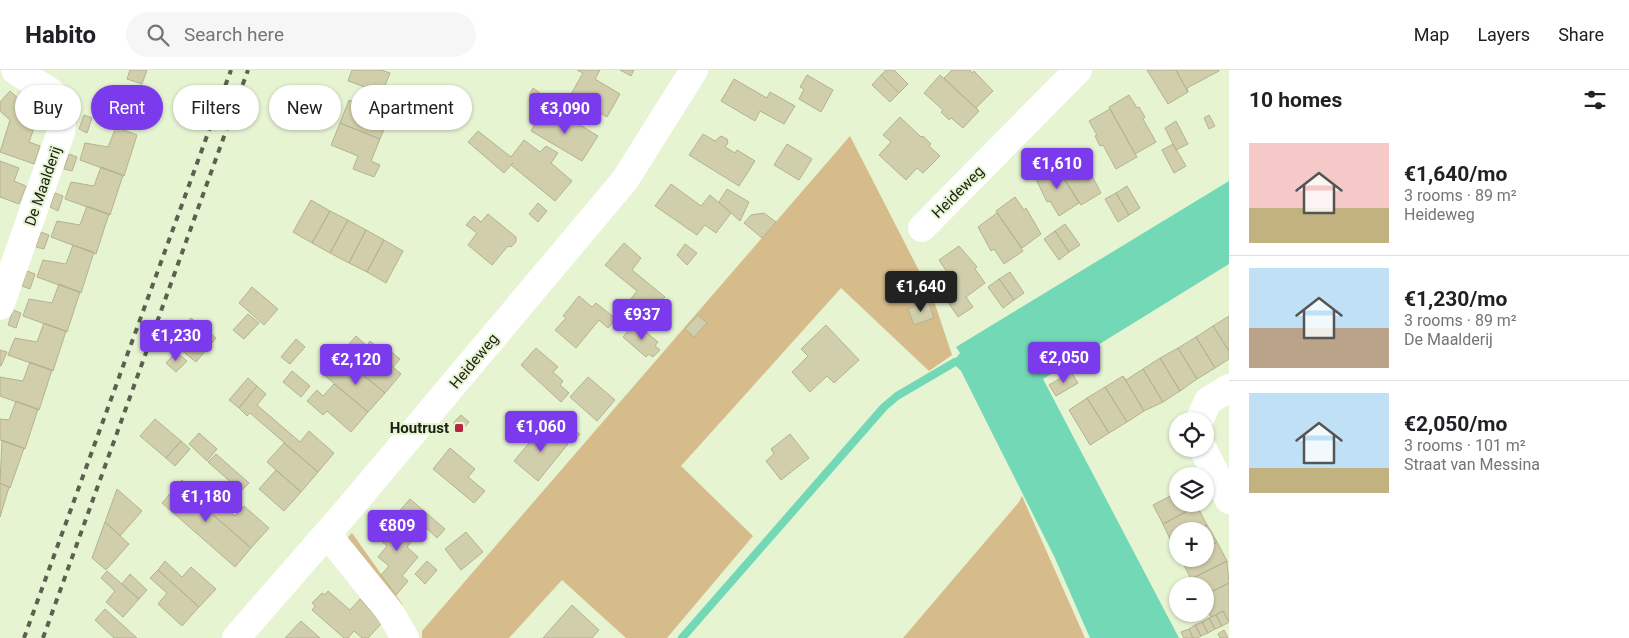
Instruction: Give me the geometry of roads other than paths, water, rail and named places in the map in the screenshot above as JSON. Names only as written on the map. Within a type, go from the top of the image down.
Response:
[{"type":"street","name":"De Maalderij","points":[[0,306],[61,132],[64,116],[59,101],[49,88],[30,81],[14,70]]},
{"type":"street","name":"Heideweg","points":[[236,638],[327,534],[624,180],[694,70]]},
{"type":"street","name":"Heideweg","points":[[922,228],[1078,70]]},
{"type":"street","name":"De Maalderij","points":[[0,265],[25,237]]},
{"type":"street","points":[[1203,412],[1208,400],[1229,388]]},
{"type":"street","points":[[1207,457],[1229,500]]},
{"type":"street","points":[[327,534],[390,612],[404,638]]},
{"type":"waterway","points":[[682,638],[884,407],[897,396],[955,362]]},
{"type":"railway","points":[[24,638],[231,70]]},
{"type":"railway","points":[[43,638],[248,70]]},
{"type":"place","name":"Houtrust","points":[[459,428]]}]
